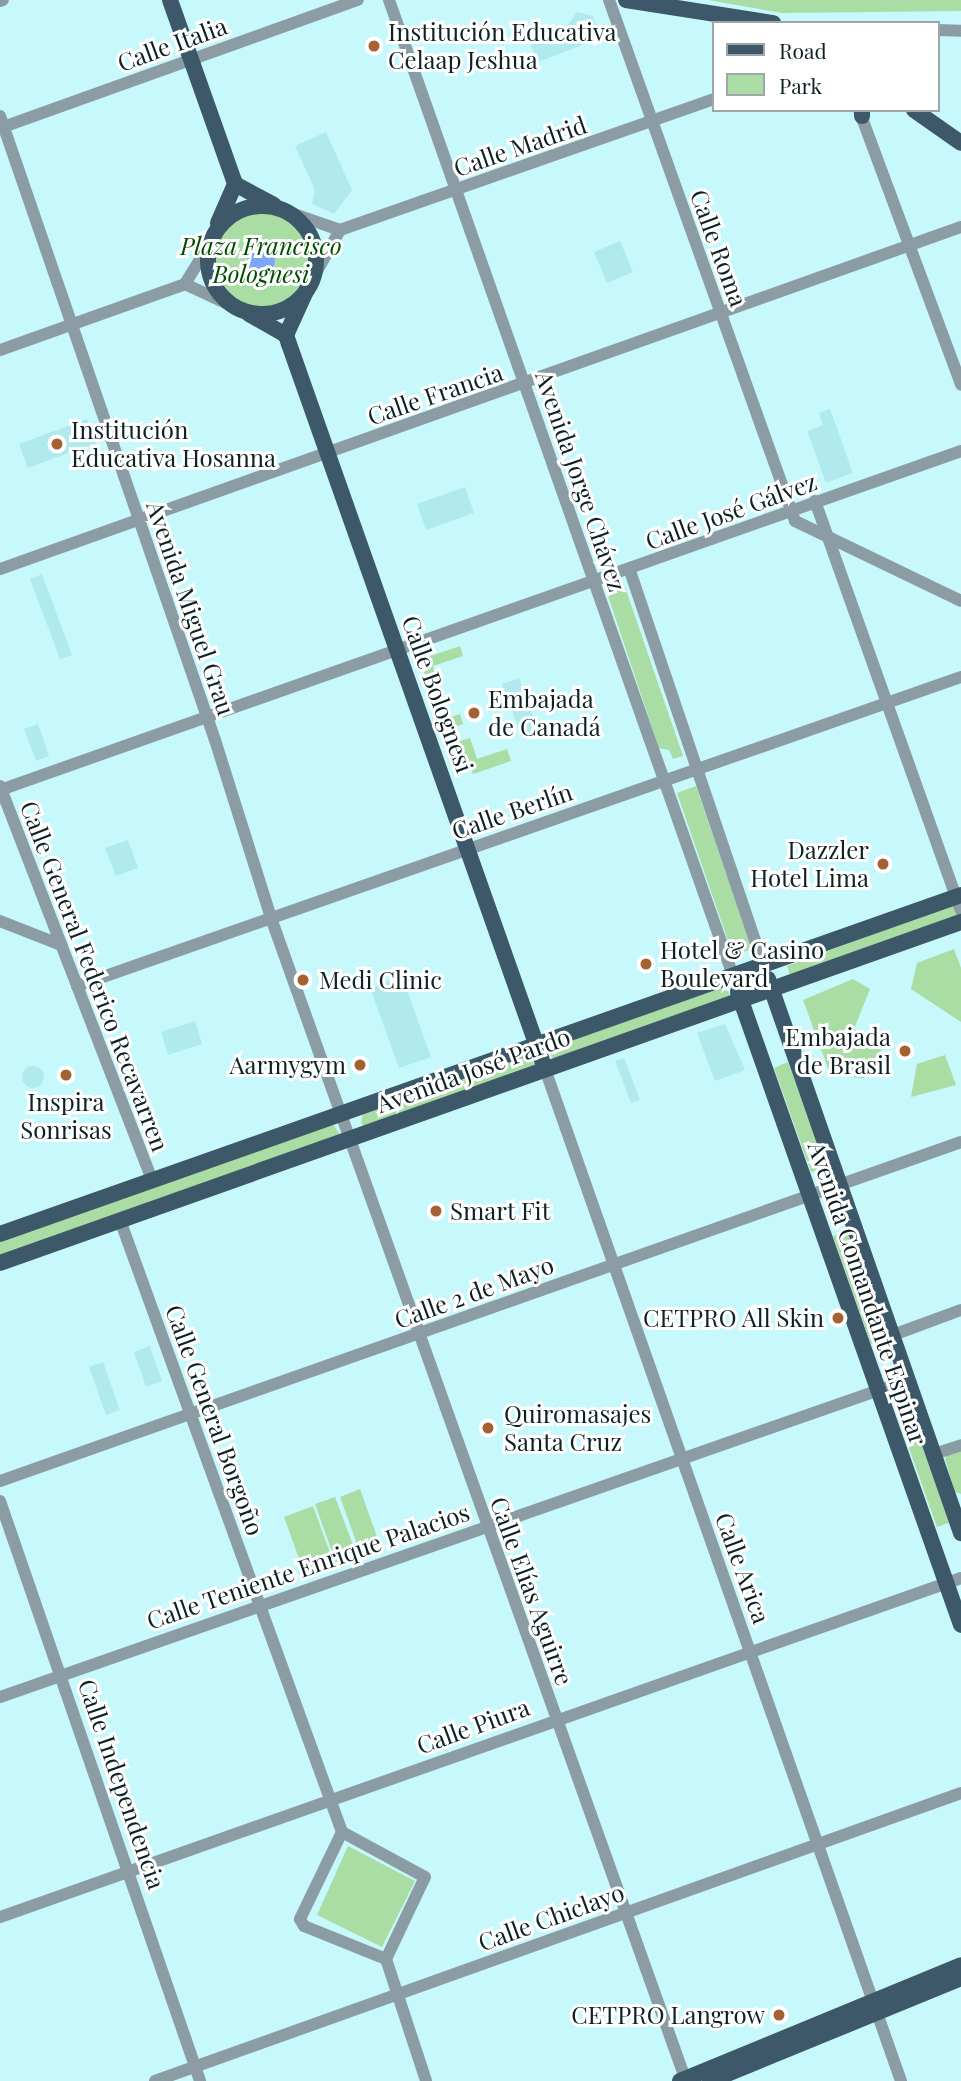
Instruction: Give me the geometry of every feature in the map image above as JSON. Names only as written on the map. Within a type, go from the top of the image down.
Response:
[{"type":"main road","points":[[170,0],[235,184],[301,222],[313,242],[316,257],[310,285],[286,335],[238,309],[210,277],[211,239],[235,184]]},
{"type":"main road","points":[[626,0],[760,21]]},
{"type":"main road","points":[[917,112],[961,143]]},
{"type":"main road","points":[[211,239],[226,219],[244,209],[284,211]]},
{"type":"main road","points":[[238,309],[279,311],[310,285]]},
{"type":"main road","name":"Calle Bolognesi","points":[[286,335],[545,1069]]},
{"type":"main road","name":"Avenida José Pardo","points":[[0,1234],[733,976],[959,900]]},
{"type":"main road","name":"Avenida José Pardo","points":[[0,1263],[961,922]]},
{"type":"main road","name":"Avenida Comandante Espinar","points":[[764,966],[934,1454],[956,1503],[961,1533]]},
{"type":"main road","name":"Avenida Comandante Espinar","points":[[733,976],[878,1390],[954,1581],[961,1625]]},
{"type":"main road","points":[[710,2081],[961,1965]]},
{"type":"main road","points":[[684,2080],[876,2006],[961,1978]]},
{"type":"street","name":"Calle Italia","points":[[1,123],[191,60],[358,0]]},
{"type":"street","name":"Avenida Jorge Chávez","points":[[388,0],[527,384],[593,583],[733,976]]},
{"type":"street","name":"Calle Roma","points":[[609,0],[792,509]]},
{"type":"street","points":[[940,30],[961,31]]},
{"type":"street","name":"Calle Madrid","points":[[340,230],[712,100]]},
{"type":"street","points":[[861,112],[961,386]]},
{"type":"street","name":"Avenida Miguel Grau","points":[[1,123],[137,521],[208,719],[271,918],[340,1114]]},
{"type":"street","points":[[284,211],[340,230],[310,285]]},
{"type":"street","name":"Calle Francia","points":[[0,569],[721,316],[961,227]]},
{"type":"street","points":[[0,350],[184,284],[211,239]]},
{"type":"street","points":[[184,284],[238,309]]},
{"type":"street","name":"Calle José Gálvez","points":[[1,789],[630,571],[792,509],[961,451]]},
{"type":"street","points":[[815,501],[828,538]]},
{"type":"street","points":[[792,509],[796,523],[828,538],[838,549],[887,703],[959,900]]},
{"type":"street","points":[[838,549],[961,601]]},
{"type":"street","name":"Avenida Jorge Chávez","points":[[630,571],[764,966]]},
{"type":"street","name":"Calle Berlín","points":[[77,986],[961,677]]},
{"type":"street","name":"Calle General Federico Recavarren","points":[[1,789],[152,1180]]},
{"type":"street","points":[[0,920],[61,944]]},
{"type":"street","name":"Calle Arica","points":[[545,1069],[901,2081]]},
{"type":"street","name":"Calle Elías Aguirre","points":[[340,1114],[684,2080]]},
{"type":"street","name":"Calle 2 de Mayo","points":[[0,1481],[961,1142]]},
{"type":"street","name":"Calle General Borgoño","points":[[120,1220],[342,1832]]},
{"type":"street","points":[[893,1335],[961,1310]]},
{"type":"street","name":"Calle Teniente Enrique Palacios","points":[[0,1697],[908,1380]]},
{"type":"street","points":[[934,1454],[961,1445]]},
{"type":"street","name":"Calle Independencia","points":[[0,1501],[130,1871],[200,2081]]},
{"type":"street","name":"Calle Piura","points":[[0,1917],[954,1581]]},
{"type":"street","name":"Calle Chiclayo","points":[[155,2081],[961,1793]]},
{"type":"street","points":[[386,1959],[304,1926],[300,1919],[342,1832],[425,1877],[386,1959],[426,2081]]},
{"type":"shaded area","points":[[577,12],[593,16],[601,38],[538,62],[529,40],[568,25]]},
{"type":"shaded area","points":[[326,132],[352,190],[334,214],[312,204],[315,190],[295,146]]},
{"type":"shaded area","points":[[620,241],[633,272],[607,283],[594,252]]},
{"type":"shaded area","points":[[830,409],[853,473],[826,483],[807,431],[823,425],[819,413]]},
{"type":"shaded area","name":"Institución Educativa Hosanna","points":[[87,419],[96,443],[28,468],[19,444]]},
{"type":"shaded area","points":[[465,487],[474,513],[426,530],[417,504]]},
{"type":"shaded area","points":[[42,574],[72,655],[60,659],[30,579]]},
{"type":"shaded area","points":[[519,678],[538,729],[521,735],[502,684]]},
{"type":"shaded area","points":[[38,724],[49,756],[36,761],[24,729]]},
{"type":"shaded area","points":[[128,840],[138,868],[116,876],[105,848]]},
{"type":"shaded area","points":[[402,976],[431,1057],[399,1068],[370,988]]},
{"type":"shaded area","points":[[195,1021],[202,1044],[168,1055],[161,1032]]},
{"type":"shaded area","points":[[725,1024],[745,1070],[715,1081],[697,1033]]},
{"type":"shaded area","points":[[624,1058],[640,1100],[631,1103],[615,1061]]},
{"type":"shaded area","points":[[33,1066],[41,1069],[44,1077],[41,1085],[33,1088],[25,1085],[22,1077],[25,1069]]},
{"type":"shaded area","points":[[150,1346],[162,1381],[146,1387],[134,1352]]},
{"type":"shaded area","points":[[103,1362],[120,1410],[106,1415],[89,1367]]},
{"type":"green space","points":[[708,0],[961,0],[961,11],[782,13]]},
{"type":"green space","name":"Plaza Francisco Bolognesi","points":[[261,211],[280,215],[295,226],[306,241],[310,260],[306,279],[295,294],[280,305],[261,309],[242,305],[227,294],[216,279],[212,260],[216,241],[227,226],[242,215]]},
{"type":"green space","points":[[625,587],[683,756],[673,759],[669,750],[659,748],[607,593]]},
{"type":"green space","points":[[460,646],[463,656],[433,666],[451,717],[460,714],[463,724],[455,727],[460,741],[470,738],[477,759],[507,749],[511,761],[473,774],[467,758],[455,762],[422,667],[427,657]]},
{"type":"green space","points":[[696,786],[752,949],[733,955],[677,793]]},
{"type":"green space","points":[[961,902],[961,918],[791,979],[787,966]]},
{"type":"green space","points":[[954,949],[961,968],[961,1022],[911,989],[917,963]]},
{"type":"green space","points":[[853,979],[870,989],[854,1029],[884,1045],[864,1078],[831,1076],[803,1000]]},
{"type":"green space","points":[[724,987],[732,997],[553,1059],[551,1055],[553,1047]]},
{"type":"green space","points":[[945,1055],[956,1085],[911,1097],[917,1064]]},
{"type":"green space","points":[[529,1056],[536,1067],[364,1127],[361,1123],[363,1114]]},
{"type":"green space","points":[[788,1062],[826,1167],[811,1172],[774,1068]]},
{"type":"green space","points":[[333,1124],[341,1136],[0,1259],[0,1241]]},
{"type":"green space","points":[[848,1231],[886,1338],[871,1344],[833,1236]]},
{"type":"green space","points":[[913,1415],[951,1522],[937,1527],[899,1420]]},
{"type":"green space","points":[[961,1448],[961,1494],[955,1492],[945,1459],[947,1453]]},
{"type":"green space","points":[[360,1489],[381,1548],[361,1555],[340,1497]]},
{"type":"green space","points":[[335,1497],[357,1556],[336,1563],[315,1504]]},
{"type":"green space","points":[[313,1506],[334,1564],[305,1575],[284,1517]]},
{"type":"green space","points":[[348,1846],[415,1881],[382,1947],[317,1915]]},
{"type":"water","points":[[261,246],[271,250],[275,260],[271,270],[261,274],[251,270],[247,260],[251,250]]},
{"type":"place","name":"Institución Educativa Celaap Jeshua","points":[[374,46]]},
{"type":"place","name":"Institución Educativa Hosanna","points":[[57,444]]},
{"type":"place","name":"Embajada de Canadá","points":[[474,713]]},
{"type":"place","name":"Dazzler Hotel Lima","points":[[883,864]]},
{"type":"place","name":"Hotel & Casino Boulevard","points":[[646,964]]},
{"type":"place","name":"Medi Clinic","points":[[303,980]]},
{"type":"place","name":"Embajada de Brasil","points":[[905,1051]]},
{"type":"place","name":"Aarmygym","points":[[360,1065]]},
{"type":"place","name":"Inspira Sonrisas","points":[[66,1075]]},
{"type":"place","name":"Smart Fit","points":[[436,1211]]},
{"type":"place","name":"CETPRO All Skin","points":[[838,1318]]},
{"type":"place","name":"Quiromasajes Santa Cruz","points":[[488,1428]]},
{"type":"place","name":"CETPRO Langrow","points":[[779,2015]]}]
